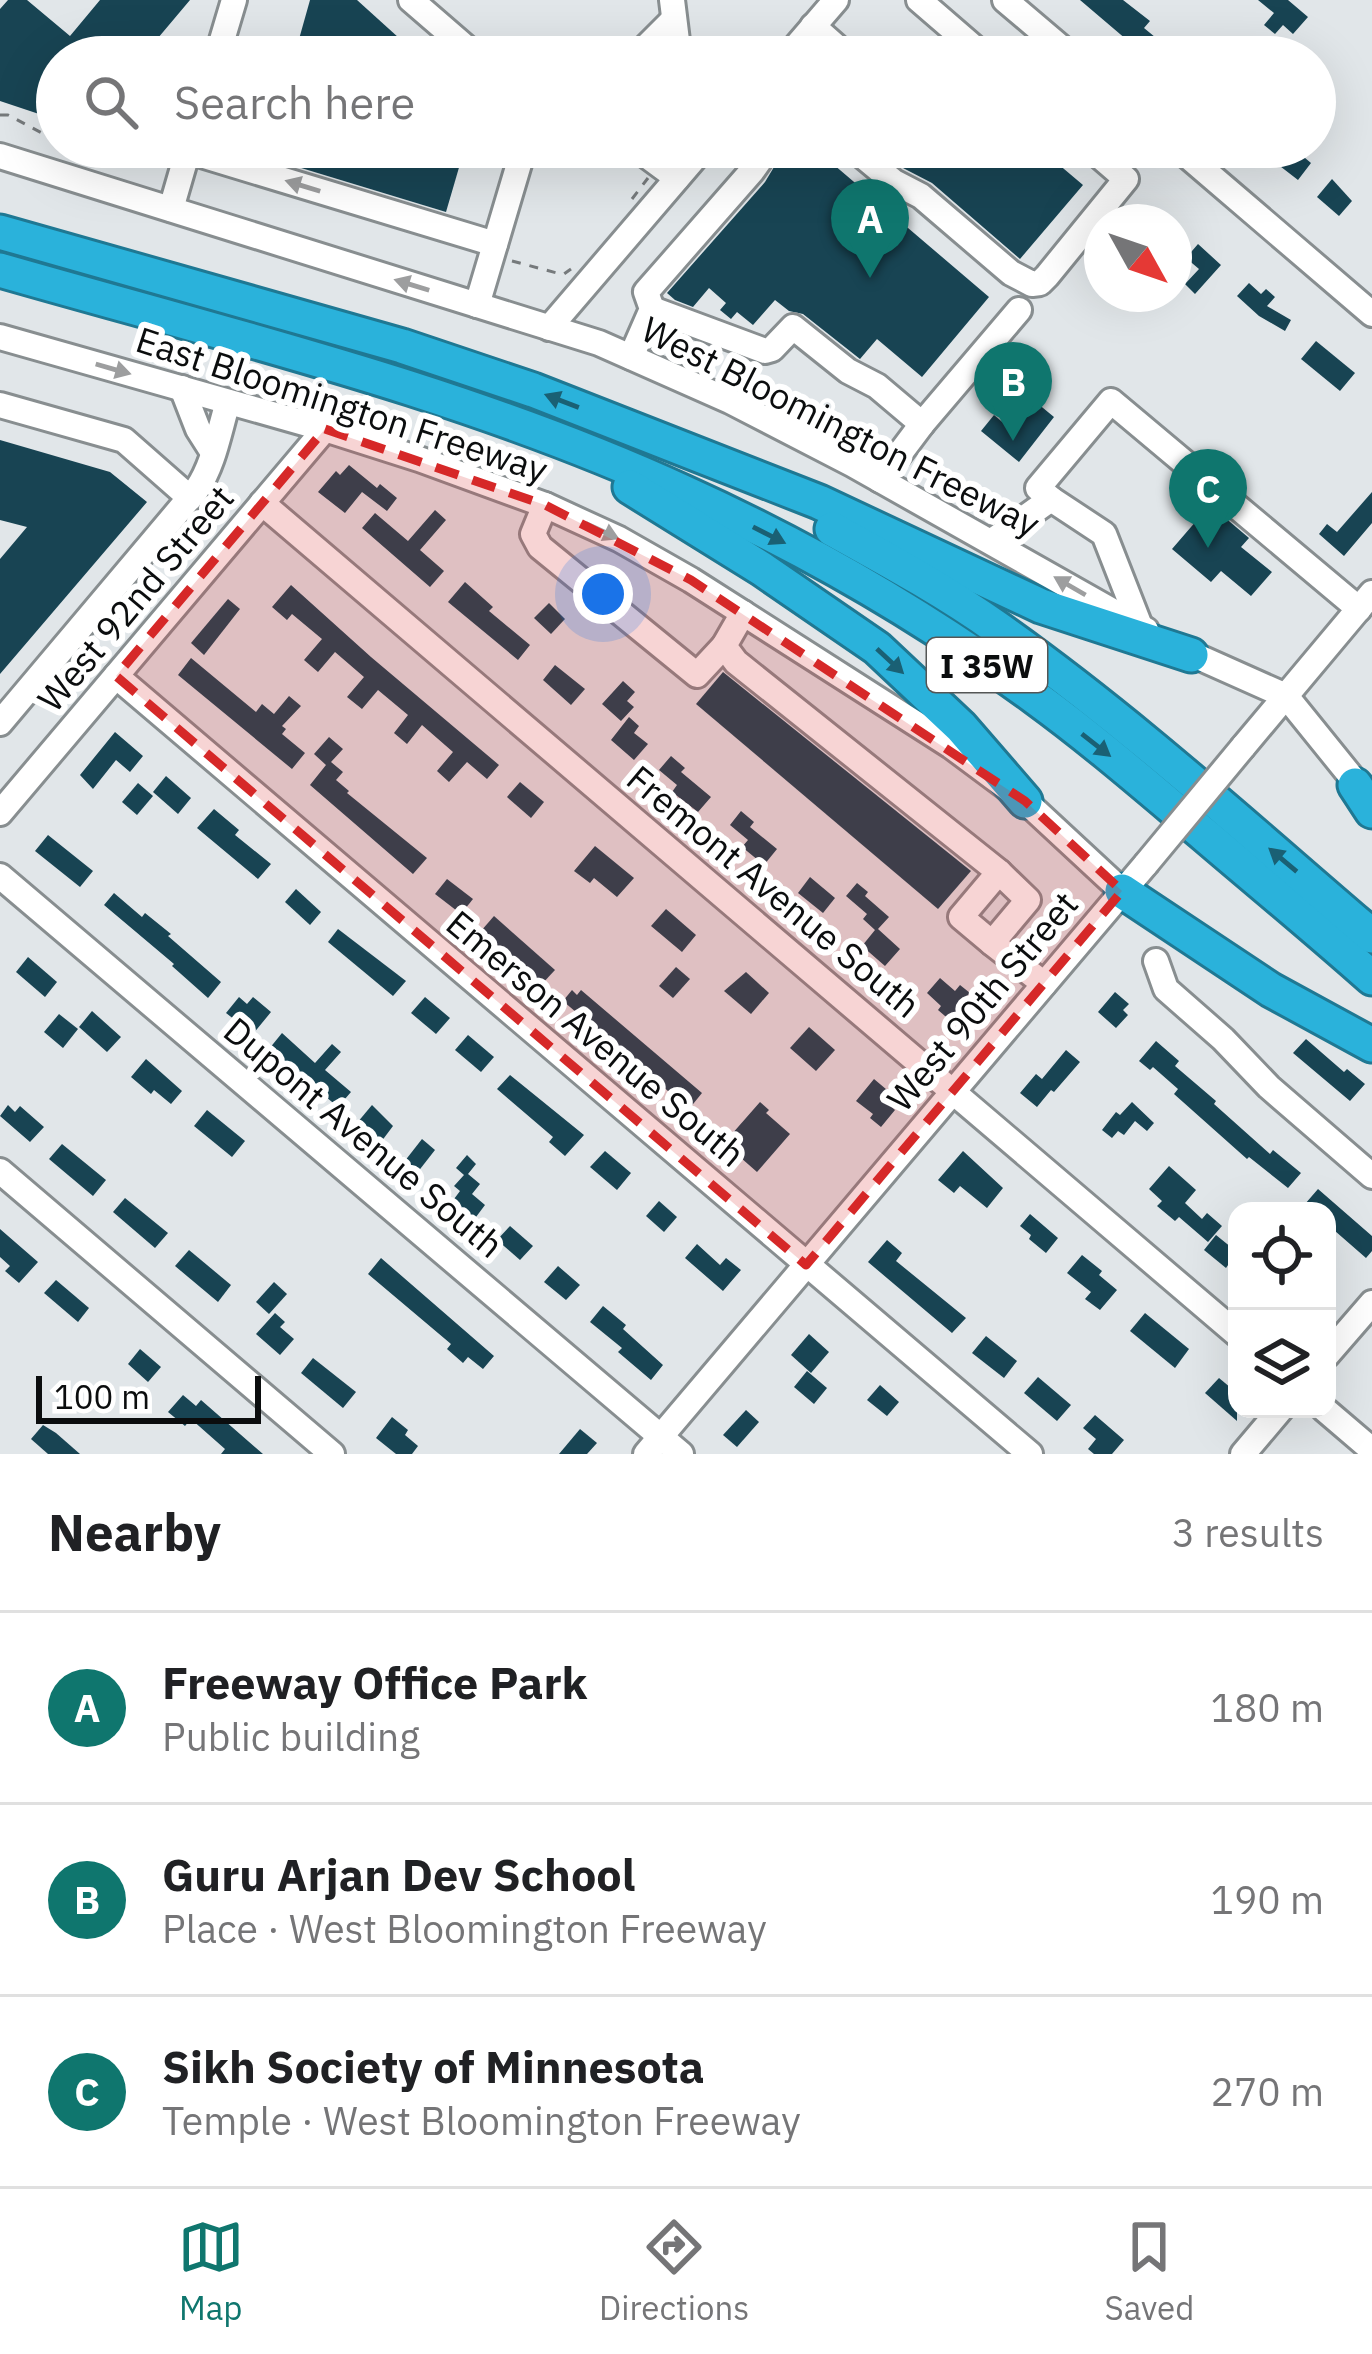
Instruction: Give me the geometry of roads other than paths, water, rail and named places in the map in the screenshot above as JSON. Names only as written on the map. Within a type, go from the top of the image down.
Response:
[{"type":"highway","points":[[0,216],[112,264]]},
{"type":"highway","name":"I 35W","points":[[0,232],[402,346],[671,444],[912,574],[995,626],[1089,696],[1372,936]]},
{"type":"highway","name":"I 35W","points":[[0,270],[446,400],[547,435],[686,493],[792,547],[899,606],[1034,697],[1106,752],[1372,978]]},
{"type":"highway","points":[[547,435],[762,569],[877,648],[961,727],[1024,801]]},
{"type":"highway","points":[[671,444],[819,502],[1041,606],[1191,655]]},
{"type":"highway","points":[[1122,891],[1271,990],[1372,1045]]},
{"type":"street","points":[[223,36],[234,0]]},
{"type":"street","points":[[411,0],[453,36]]},
{"type":"street","points":[[805,36],[836,0]]},
{"type":"street","points":[[919,0],[961,36]]},
{"type":"street","points":[[1005,0],[1047,36]]},
{"type":"street","points":[[653,36],[673,10]]},
{"type":"street","points":[[814,26],[825,36]]},
{"type":"street","name":"West Bloomington Freeway","points":[[0,156],[36,167]]},
{"type":"street","name":"West Bloomington Freeway","points":[[38,168],[599,343],[730,401],[992,541],[1191,655],[1286,696]]},
{"type":"street","points":[[170,209],[183,168]]},
{"type":"street","points":[[250,168],[495,244]]},
{"type":"street","points":[[477,305],[518,168]]},
{"type":"street","points":[[663,168],[677,178]]},
{"type":"street","points":[[549,328],[686,168]]},
{"type":"street","points":[[631,357],[652,309],[646,292],[754,168]]},
{"type":"street","points":[[877,168],[921,196],[1011,273],[1032,284],[1047,276],[1126,179],[1113,168]]},
{"type":"street","points":[[1202,168],[1372,314]]},
{"type":"street","points":[[652,309],[765,351],[793,327],[922,424]]},
{"type":"street","points":[[880,480],[1019,310]]},
{"type":"street","name":"East Bloomington Freeway","points":[[0,337],[325,429],[545,505],[619,539],[951,746],[1024,801],[1122,891]]},
{"type":"street","points":[[182,388],[212,451]]},
{"type":"street","points":[[1140,626],[1104,534],[1038,488],[1111,401],[1365,601]]},
{"type":"street","points":[[0,723],[206,476],[228,402]]},
{"type":"street","points":[[0,405],[124,440],[190,498]]},
{"type":"street","name":"West 92nd Street","points":[[0,813],[325,429]]},
{"type":"street","points":[[992,541],[1052,499]]},
{"type":"street","name":"Fremont Avenue South","points":[[262,503],[1228,1326]]},
{"type":"street","points":[[545,505],[533,534],[540,547],[697,675],[724,646],[743,613]]},
{"type":"street","name":"West 90th Street","points":[[653,1445],[1365,601]]},
{"type":"street","points":[[724,646],[736,662],[1028,900],[992,943]]},
{"type":"street","name":"Emerson Avenue South","points":[[116,676],[1030,1454]]},
{"type":"street","points":[[1286,696],[1366,799]]},
{"type":"street","points":[[999,872],[961,916],[1044,984]]},
{"type":"street","name":"Dupont Avenue South","points":[[0,876],[653,1445],[681,1454]]},
{"type":"street","points":[[1156,961],[1166,989],[1268,1087],[1372,1176]]},
{"type":"street","points":[[0,1171],[332,1454]]},
{"type":"street","points":[[1336,1345],[1372,1303]]},
{"type":"street","points":[[1243,1454],[1273,1418]]},
{"type":"street","points":[[1335,1418],[1372,1450]]},
{"type":"place","name":"Freeway Office Park","points":[[870,278]]},
{"type":"place","name":"Guru Arjan Dev School","points":[[1013,441]]},
{"type":"place","name":"Sikh Society of Minnesota","points":[[1208,548]]}]
